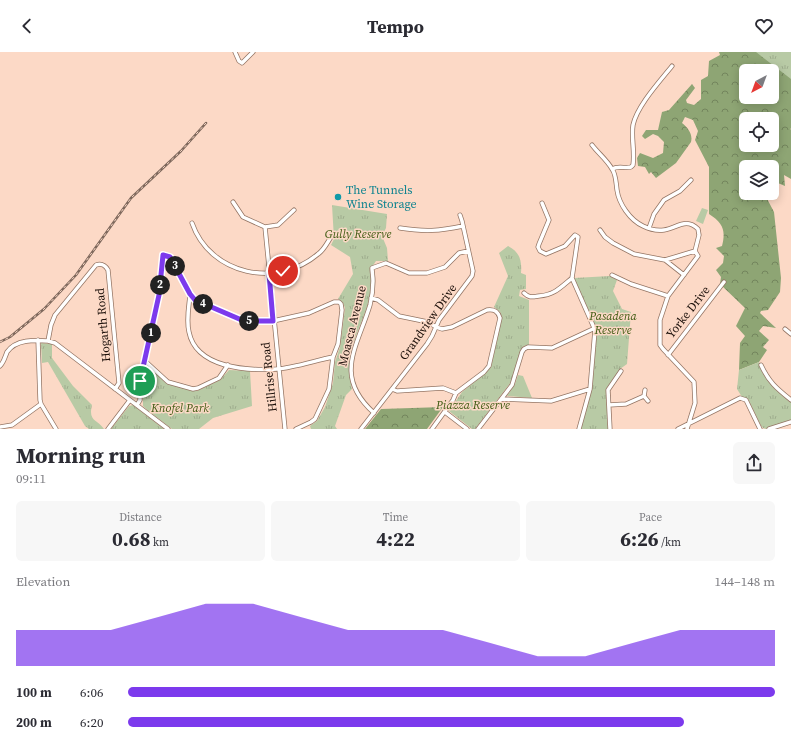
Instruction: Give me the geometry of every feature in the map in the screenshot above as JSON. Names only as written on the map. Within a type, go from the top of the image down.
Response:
[{"type":"street","points":[[235,52],[239,61],[242,63],[253,52]]},
{"type":"street","points":[[612,169],[621,166],[628,168],[633,165],[633,131],[635,117],[640,108],[672,66]]},
{"type":"street","points":[[592,145],[612,169],[622,207],[636,221],[643,226],[655,230],[663,230],[687,223],[694,225],[698,229],[699,235],[695,251],[698,256],[696,261],[668,296],[660,321],[660,344],[668,355],[694,382],[695,403],[687,429]]},
{"type":"street","points":[[649,228],[654,214],[664,200],[680,191],[691,180]]},
{"type":"street","points":[[233,202],[243,217],[264,227],[278,225],[294,210]]},
{"type":"street","points":[[542,203],[549,220],[538,247],[542,253],[546,254],[565,246],[575,235],[578,237],[572,278],[595,328],[590,389],[579,429]]},
{"type":"street","name":"Grandview Drive","points":[[362,429],[427,344],[439,320],[472,276],[473,271],[460,215]]},
{"type":"street","points":[[192,223],[202,245],[219,260],[242,270],[254,273],[283,271],[305,263],[319,254],[331,238]]},
{"type":"street","points":[[400,228],[420,231],[440,231],[463,226]]},
{"type":"street","name":"Hillrise Road","points":[[264,227],[285,429]]},
{"type":"street","points":[[600,230],[605,237],[622,249],[634,254],[665,260],[684,275]]},
{"type":"street","name":"Moasca Avenue","points":[[374,413],[355,392],[350,373],[355,349],[371,298],[373,288],[372,270],[374,267],[386,263],[409,273],[428,273],[445,267],[458,253],[468,251]]},
{"type":"street","points":[[665,260],[695,251]]},
{"type":"street","points":[[137,405],[140,400],[140,381],[159,295],[163,255],[170,257],[190,294],[195,300],[244,321],[273,321],[309,314],[331,303],[339,302],[342,310],[338,344],[333,356],[329,389],[315,419],[296,429]]},
{"type":"street","name":"Hogarth Road","points":[[48,341],[51,325],[55,315],[96,265],[105,265],[108,270],[119,383],[115,389]]},
{"type":"street","points":[[612,276],[668,296]]},
{"type":"street","points":[[524,293],[527,297],[548,295],[572,278]]},
{"type":"street","name":"Yorke Drive","points":[[668,355],[724,282]]},
{"type":"street","points":[[190,294],[189,332],[199,351],[207,358],[238,368],[278,369],[333,356]]},
{"type":"street","points":[[371,298],[378,300],[399,316],[428,322],[442,329],[452,327],[492,309],[496,311],[500,318],[489,366],[484,372],[456,393],[453,400],[432,429]]},
{"type":"street","points":[[478,429],[512,385],[524,349],[528,347],[552,348],[595,328]]},
{"type":"street","points":[[785,329],[791,334]]},
{"type":"street","points":[[0,366],[8,351],[20,343],[33,340],[55,343],[168,429]]},
{"type":"street","points":[[38,340],[41,404],[56,429]]},
{"type":"street","points":[[145,360],[168,382],[193,389],[219,378],[228,365]]},
{"type":"street","points":[[762,364],[767,378],[774,387],[791,400]]},
{"type":"street","points":[[610,429],[608,390],[621,371]]},
{"type":"street","points":[[392,389],[443,388],[456,393]]},
{"type":"street","points":[[501,399],[551,401],[590,389]]},
{"type":"street","points":[[645,390],[644,396],[648,401]]},
{"type":"street","points":[[609,405],[626,404],[644,396]]},
{"type":"street","points":[[678,429],[740,398],[746,400],[760,429]]},
{"type":"street","points":[[108,429],[130,400]]},
{"type":"street","points":[[0,427],[12,425],[41,404]]},
{"type":"street","points":[[445,412],[467,429]]},
{"type":"street","points":[[769,429],[791,422]]},
{"type":"green space","points":[[719,52],[791,52],[791,179],[784,175],[785,186],[779,184],[779,160],[739,160],[739,200],[768,200],[774,212],[781,278],[780,292],[768,310],[761,311],[760,313],[776,328],[763,326],[759,331],[769,340],[763,347],[767,350],[759,362],[739,370],[740,343],[745,336],[736,326],[745,308],[720,284],[721,277],[716,270],[723,263],[724,256],[716,248],[722,246],[724,236],[722,227],[718,221],[709,214],[709,167],[695,140],[698,131],[693,120],[685,117],[682,123],[690,131],[691,142],[676,163],[656,178],[651,172],[649,174],[645,167],[638,166],[637,158],[640,153],[653,158],[663,153],[664,142],[658,136],[653,134],[645,139],[642,136],[646,130],[658,130],[662,112],[669,110],[692,84],[695,88],[686,100],[687,103],[694,105],[701,99],[701,80],[708,76],[709,61],[720,55]]},
{"type":"green space","points":[[756,52],[791,52],[791,79],[779,70],[779,64],[772,64]]},
{"type":"green space","name":"Gully Reserve","points":[[332,205],[387,214],[386,228],[382,236],[387,248],[388,261],[376,261],[370,270],[371,282],[368,305],[349,362],[352,389],[346,395],[335,426],[337,429],[311,429],[310,426],[317,421],[325,407],[333,383],[335,362],[340,347],[345,308],[343,303],[338,299],[353,274],[350,257],[331,245],[334,239]]},
{"type":"green space","points":[[702,208],[708,210],[703,224],[696,221]]},
{"type":"green space","name":"Piazza Reserve","points":[[508,246],[518,254],[521,265],[521,273],[526,275],[526,289],[520,290],[519,296],[529,300],[529,345],[524,346],[521,350],[511,382],[475,429],[472,429],[449,411],[462,392],[491,367],[502,317],[500,312],[494,307],[508,276],[499,253]]},
{"type":"green space","name":"Pasadena Reserve","points":[[610,276],[617,280],[613,291],[622,309],[631,312],[627,364],[620,369],[606,389],[608,429],[581,429],[592,388],[597,329],[574,278]]},
{"type":"green space","points":[[41,343],[52,344],[52,358],[73,386],[92,405],[92,417],[104,429],[89,429],[85,426],[48,362],[42,363]]},
{"type":"green space","points":[[759,362],[772,385],[779,393],[791,402],[791,420],[766,429],[760,424],[748,399],[742,397],[737,389],[739,370]]},
{"type":"green space","name":"Knofel Park","points":[[149,365],[166,383],[197,391],[220,380],[229,370],[250,371],[252,406],[213,418],[199,429],[172,429],[143,406],[143,381]]},
{"type":"green space","points":[[518,375],[523,376],[532,398],[507,396],[515,384]]},
{"type":"green space","points":[[133,405],[164,429],[111,429],[129,406]]},
{"type":"green space","points":[[443,407],[427,429],[365,429],[381,409]]},
{"type":"railway","points":[[0,342],[10,337],[44,309],[76,275],[131,198],[181,151],[206,123]]},
{"type":"place","name":"The Tunnels Wine Storage","points":[[338,197]]},
{"type":"route","points":[[140,381],[159,295],[163,255],[170,257],[190,294],[195,300],[244,321],[273,321],[269,273],[283,271]]}]
